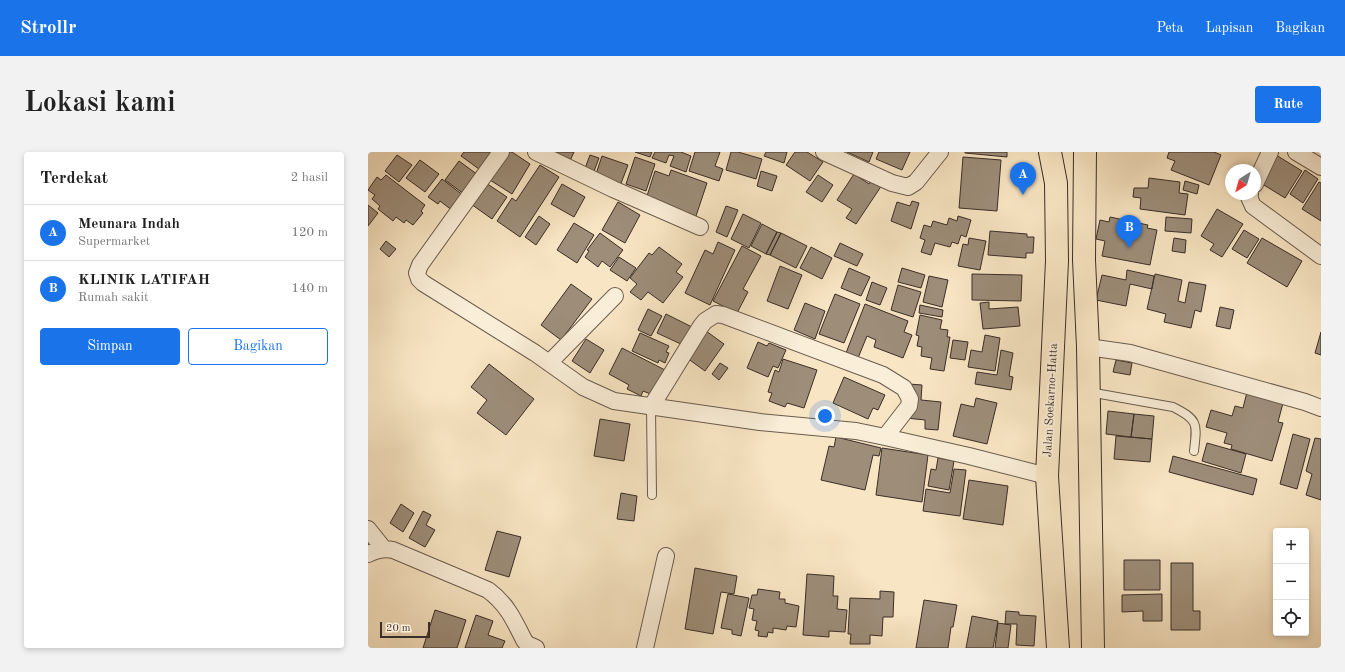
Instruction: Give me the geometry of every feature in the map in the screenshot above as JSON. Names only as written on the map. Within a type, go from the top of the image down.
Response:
[{"type":"highway","name":"Jalan Soekarno-Hatta","points":[[1050,152],[1056,183],[1057,261],[1047,476],[1058,648]]},
{"type":"highway","points":[[1084,152],[1084,260],[1088,347],[1093,648]]},
{"type":"highway","points":[[1057,261],[1084,260]]},
{"type":"street","points":[[501,152],[420,265],[417,273],[419,279],[422,283],[549,363],[583,387],[614,401],[760,422],[856,431],[885,436],[1047,476]]},
{"type":"street","points":[[536,152],[613,189],[700,227]]},
{"type":"street","points":[[824,152],[892,183],[908,186],[916,182],[940,152]]},
{"type":"street","points":[[1261,171],[1270,152]]},
{"type":"street","points":[[1296,152],[1321,167]]},
{"type":"street","points":[[1250,200],[1253,206],[1321,256]]},
{"type":"street","points":[[549,363],[615,296]]},
{"type":"street","points":[[651,407],[701,326],[705,321],[716,314],[723,315],[883,375],[899,385],[910,398],[909,406],[885,436]]},
{"type":"street","points":[[1088,347],[1130,353],[1305,402],[1321,408]]},
{"type":"street","points":[[368,528],[384,549]]},
{"type":"street","points":[[368,554],[373,551],[384,549],[393,550],[488,590],[496,596],[508,610],[527,644],[536,648]]},
{"type":"street","points":[[645,648],[666,556]]},
{"type":"lane","points":[[1088,392],[1174,408],[1185,413],[1193,420],[1196,429],[1194,451]]},
{"type":"lane","points":[[651,407],[652,495]]},
{"type":"building","points":[[464,152],[492,152],[479,169],[461,156]]},
{"type":"building","points":[[508,152],[512,152],[530,164],[512,194],[490,180]]},
{"type":"building","points":[[549,152],[574,152],[569,163]]},
{"type":"building","points":[[635,152],[652,152],[650,157]]},
{"type":"building","points":[[655,152],[681,152],[691,156],[686,172],[670,166],[674,156],[669,155],[666,163],[652,158]]},
{"type":"building","points":[[695,152],[720,152],[715,166],[723,169],[719,181],[689,171]]},
{"type":"building","points":[[731,152],[738,152],[762,159],[756,179],[726,170]]},
{"type":"building","points":[[766,152],[787,152],[784,163],[764,156]]},
{"type":"building","points":[[795,152],[807,152],[823,162],[810,181],[786,165]]},
{"type":"building","points":[[847,152],[873,152],[869,162]]},
{"type":"building","points":[[879,152],[910,152],[902,170],[876,159]]},
{"type":"building","points":[[1007,152],[1007,157],[965,153]]},
{"type":"building","points":[[1169,152],[1214,152],[1221,155],[1209,185],[1171,170],[1175,161],[1167,158]]},
{"type":"building","points":[[397,155],[412,165],[399,182],[385,171]]},
{"type":"building","points":[[590,155],[599,158],[593,174],[584,171]]},
{"type":"building","points":[[1276,155],[1302,171],[1285,198],[1261,183],[1261,179]]},
{"type":"building","points":[[602,156],[628,165],[620,186],[595,177]]},
{"type":"building","points":[[635,157],[655,164],[646,191],[626,184]]},
{"type":"building","points":[[963,157],[1001,160],[997,211],[959,208]]},
{"type":"building","points":[[420,160],[439,174],[425,192],[406,178]]},
{"type":"building","points":[[459,161],[478,175],[464,194],[445,180]]},
{"type":"building","points":[[540,165],[559,177],[520,237],[497,221],[512,198],[516,201]]},
{"type":"building","points":[[671,170],[707,183],[696,216],[646,199],[655,171],[669,176]]},
{"type":"building","points":[[1305,170],[1318,179],[1303,203],[1290,194]]},
{"type":"building","points":[[761,171],[777,176],[772,191],[757,186]]},
{"type":"building","points":[[854,174],[869,184],[872,178],[882,185],[856,224],[846,218],[852,209],[837,200]]},
{"type":"building","points":[[386,175],[425,205],[421,211],[423,213],[413,225],[406,220],[404,223],[396,217],[393,221],[378,209],[380,206],[372,199],[375,195],[368,190],[377,177],[381,180]]},
{"type":"building","points":[[818,175],[833,185],[822,202],[806,192]]},
{"type":"building","points":[[1149,178],[1180,182],[1179,193],[1188,194],[1185,215],[1140,209],[1141,198],[1133,197],[1134,188],[1148,188]]},
{"type":"building","points":[[442,179],[464,196],[453,211],[440,201],[438,204],[428,197]]},
{"type":"building","points":[[1185,181],[1199,185],[1197,194],[1183,190]]},
{"type":"building","points":[[1319,182],[1321,183],[1321,221],[1302,209]]},
{"type":"building","points":[[486,183],[507,197],[492,219],[471,204]]},
{"type":"building","points":[[562,184],[585,197],[574,217],[551,204]]},
{"type":"building","points":[[912,201],[919,203],[911,229],[891,221],[897,202],[910,206]]},
{"type":"building","points":[[618,202],[640,215],[625,243],[602,230]]},
{"type":"building","points":[[368,205],[378,213],[368,226]]},
{"type":"building","points":[[726,206],[738,210],[727,237],[716,232]]},
{"type":"building","points":[[1217,209],[1243,224],[1222,257],[1210,250],[1214,244],[1201,236]]},
{"type":"building","points":[[743,214],[761,223],[749,248],[731,239]]},
{"type":"building","points":[[539,216],[550,224],[536,245],[525,237]]},
{"type":"building","points":[[958,216],[971,220],[966,237],[961,235],[958,244],[952,242],[950,247],[935,243],[931,255],[921,252],[925,240],[920,238],[924,225],[931,227],[933,221],[947,225],[949,218],[957,221]]},
{"type":"building","points":[[1110,217],[1148,225],[1147,228],[1157,230],[1150,265],[1102,256],[1105,241],[1096,239],[1100,220],[1109,222]]},
{"type":"building","points":[[1166,217],[1192,219],[1191,233],[1165,231]]},
{"type":"building","points":[[574,223],[594,235],[577,263],[557,250]]},
{"type":"building","points":[[762,224],[777,232],[766,254],[751,246]]},
{"type":"building","points":[[1244,230],[1259,239],[1247,258],[1232,249]]},
{"type":"building","points":[[990,231],[1027,234],[1027,237],[1034,237],[1033,253],[1026,253],[1026,258],[988,255]]},
{"type":"building","points":[[777,232],[781,233],[770,255],[766,254]]},
{"type":"building","points":[[600,233],[623,250],[610,267],[602,261],[598,267],[585,257],[589,251],[587,250]]},
{"type":"building","points":[[781,233],[807,246],[796,268],[770,255]]},
{"type":"building","points":[[969,238],[986,241],[980,270],[958,266],[963,244],[968,245]]},
{"type":"building","points":[[1174,238],[1186,240],[1185,253],[1172,251]]},
{"type":"building","points":[[1262,238],[1302,261],[1287,287],[1247,263]]},
{"type":"building","points":[[386,241],[396,249],[389,257],[380,249]]},
{"type":"building","points":[[718,242],[735,250],[710,305],[685,293],[705,250],[713,254]]},
{"type":"building","points":[[840,243],[863,254],[857,266],[834,256]]},
{"type":"building","points":[[742,246],[761,256],[743,289],[748,292],[737,313],[713,301]]},
{"type":"building","points":[[659,247],[682,264],[676,272],[683,277],[663,303],[648,292],[641,300],[630,292],[637,284],[630,278],[649,253],[652,255]]},
{"type":"building","points":[[811,247],[832,258],[822,279],[800,268]]},
{"type":"building","points":[[619,257],[636,268],[627,281],[610,270]]},
{"type":"building","points":[[780,266],[802,275],[788,309],[767,301]]},
{"type":"building","points":[[849,268],[870,277],[861,296],[841,288]]},
{"type":"building","points":[[902,268],[925,275],[921,288],[898,282]]},
{"type":"building","points":[[1127,270],[1154,276],[1152,289],[1130,284],[1126,306],[1096,300],[1102,275],[1126,280]]},
{"type":"building","points":[[972,274],[1022,275],[1021,301],[972,300]]},
{"type":"building","points":[[1155,274],[1182,280],[1178,301],[1185,303],[1189,282],[1206,285],[1201,312],[1195,310],[1191,328],[1164,322],[1166,314],[1147,309]]},
{"type":"building","points":[[929,276],[948,280],[942,307],[923,302]]},
{"type":"building","points":[[872,282],[887,288],[880,305],[866,300]]},
{"type":"building","points":[[571,284],[592,299],[561,340],[541,325]]},
{"type":"building","points":[[898,285],[921,292],[913,317],[891,310]]},
{"type":"building","points":[[835,294],[860,304],[844,343],[819,334]]},
{"type":"building","points":[[989,302],[989,309],[1018,307],[1020,326],[983,329],[980,303]]},
{"type":"building","points":[[805,303],[825,311],[815,339],[794,330]]},
{"type":"building","points":[[865,304],[908,321],[904,332],[912,335],[903,358],[874,347],[876,340],[867,336],[858,358],[846,353]]},
{"type":"building","points":[[920,305],[943,310],[942,317],[919,313]]},
{"type":"building","points":[[1220,307],[1234,310],[1230,329],[1216,326]]},
{"type":"building","points":[[648,309],[662,316],[651,336],[638,330]]},
{"type":"building","points":[[666,314],[692,327],[683,345],[657,333]]},
{"type":"building","points":[[920,315],[942,320],[940,329],[948,330],[947,337],[950,337],[944,371],[930,369],[932,358],[921,356],[922,347],[917,346],[919,336],[916,335]]},
{"type":"building","points":[[706,331],[724,344],[705,371],[687,358]]},
{"type":"building","points":[[1321,332],[1321,355],[1315,353]]},
{"type":"building","points":[[640,333],[669,346],[666,352],[669,353],[665,363],[659,360],[658,363],[632,351]]},
{"type":"building","points":[[985,335],[1000,338],[995,371],[968,367],[971,350],[982,352]]},
{"type":"building","points":[[586,339],[604,350],[590,373],[572,361]]},
{"type":"building","points":[[953,340],[968,342],[965,360],[950,358]]},
{"type":"building","points":[[758,342],[767,346],[769,343],[786,350],[778,368],[773,366],[768,377],[747,368]]},
{"type":"building","points":[[622,348],[665,370],[653,395],[643,391],[641,396],[627,389],[629,385],[609,374]]},
{"type":"building","points":[[1001,350],[1013,353],[1009,376],[1013,377],[1011,390],[975,384],[977,372],[997,375]]},
{"type":"building","points":[[783,359],[817,370],[804,408],[787,403],[785,407],[769,401],[772,393],[768,392],[775,370],[779,372]]},
{"type":"building","points":[[1116,360],[1132,363],[1130,375],[1113,372]]},
{"type":"building","points":[[720,363],[728,368],[719,380],[712,374]]},
{"type":"building","points":[[489,364],[534,399],[506,435],[477,413],[487,400],[471,387]]},
{"type":"building","points":[[844,377],[885,395],[878,410],[873,408],[868,419],[833,403]]},
{"type":"building","points":[[909,384],[922,385],[921,400],[941,402],[938,430],[925,429],[925,420],[906,418]]},
{"type":"building","points":[[1247,392],[1283,403],[1278,422],[1283,423],[1272,461],[1231,449],[1232,445],[1224,443],[1227,433],[1206,427],[1211,410],[1232,416],[1235,406],[1243,408]]},
{"type":"building","points":[[976,398],[997,403],[987,444],[953,436],[961,404],[974,407]]},
{"type":"building","points":[[1108,411],[1134,414],[1131,437],[1106,434]]},
{"type":"building","points":[[1134,414],[1154,416],[1152,439],[1131,437]]},
{"type":"building","points":[[600,419],[630,424],[624,461],[594,456]]},
{"type":"building","points":[[1293,434],[1310,439],[1297,489],[1280,484]]},
{"type":"building","points":[[1116,436],[1152,439],[1150,462],[1114,459]]},
{"type":"building","points":[[836,437],[881,448],[879,456],[873,455],[865,490],[821,480],[829,446],[834,447]]},
{"type":"building","points":[[1315,438],[1321,439],[1321,500],[1306,495],[1312,474],[1306,471]]},
{"type":"building","points":[[1207,443],[1246,454],[1241,473],[1202,461]]},
{"type":"building","points":[[882,448],[928,455],[922,502],[876,495]]},
{"type":"building","points":[[1173,456],[1257,479],[1253,495],[1169,472]]},
{"type":"building","points":[[938,458],[954,461],[949,490],[928,486],[931,469],[936,470]]},
{"type":"building","points":[[954,469],[966,470],[960,516],[923,511],[926,489],[950,493]]},
{"type":"building","points":[[969,480],[1008,486],[1003,525],[963,519]]},
{"type":"building","points":[[621,493],[637,496],[634,521],[617,519]]},
{"type":"building","points":[[401,504],[414,513],[403,532],[390,523]]},
{"type":"building","points":[[423,511],[431,515],[426,525],[435,530],[425,547],[409,538]]},
{"type":"building","points":[[497,531],[521,537],[509,577],[485,570]]},
{"type":"building","points":[[1124,560],[1160,560],[1160,590],[1124,590]]},
{"type":"building","points":[[1171,563],[1193,563],[1193,611],[1200,611],[1200,630],[1171,630]]},
{"type":"building","points":[[695,568],[737,576],[734,594],[721,592],[713,634],[685,629]]},
{"type":"building","points":[[807,574],[834,576],[833,596],[838,596],[837,609],[847,610],[845,632],[829,631],[829,637],[803,635]]},
{"type":"building","points":[[758,589],[780,592],[779,599],[785,599],[785,603],[799,606],[796,627],[787,626],[786,630],[773,628],[773,633],[768,632],[767,637],[758,636],[759,631],[755,630],[757,621],[752,620],[754,609],[749,608],[752,595],[757,595]]},
{"type":"building","points":[[880,591],[894,592],[893,617],[883,617],[882,636],[870,635],[870,644],[850,644],[851,634],[848,634],[850,598],[880,599]]},
{"type":"building","points":[[728,594],[749,598],[741,636],[732,634],[732,630],[721,628]]},
{"type":"building","points":[[1162,594],[1162,621],[1143,621],[1143,611],[1122,612],[1122,595]]},
{"type":"building","points":[[924,600],[957,605],[953,627],[951,627],[948,648],[916,648]]},
{"type":"building","points":[[435,610],[466,620],[457,648],[423,648]]},
{"type":"building","points":[[1006,611],[1019,612],[1019,615],[1036,616],[1034,646],[1016,645],[1017,624],[1005,624]]},
{"type":"building","points":[[476,615],[493,621],[488,635],[505,641],[502,648],[465,648]]},
{"type":"building","points":[[972,616],[998,621],[993,648],[966,648]]},
{"type":"building","points":[[998,623],[1011,625],[1008,648],[995,648]]},
{"type":"place","name":"Meunara Indah","points":[[1023,195]]},
{"type":"place","name":"KLINIK LATIFAH","points":[[1129,248]]}]
